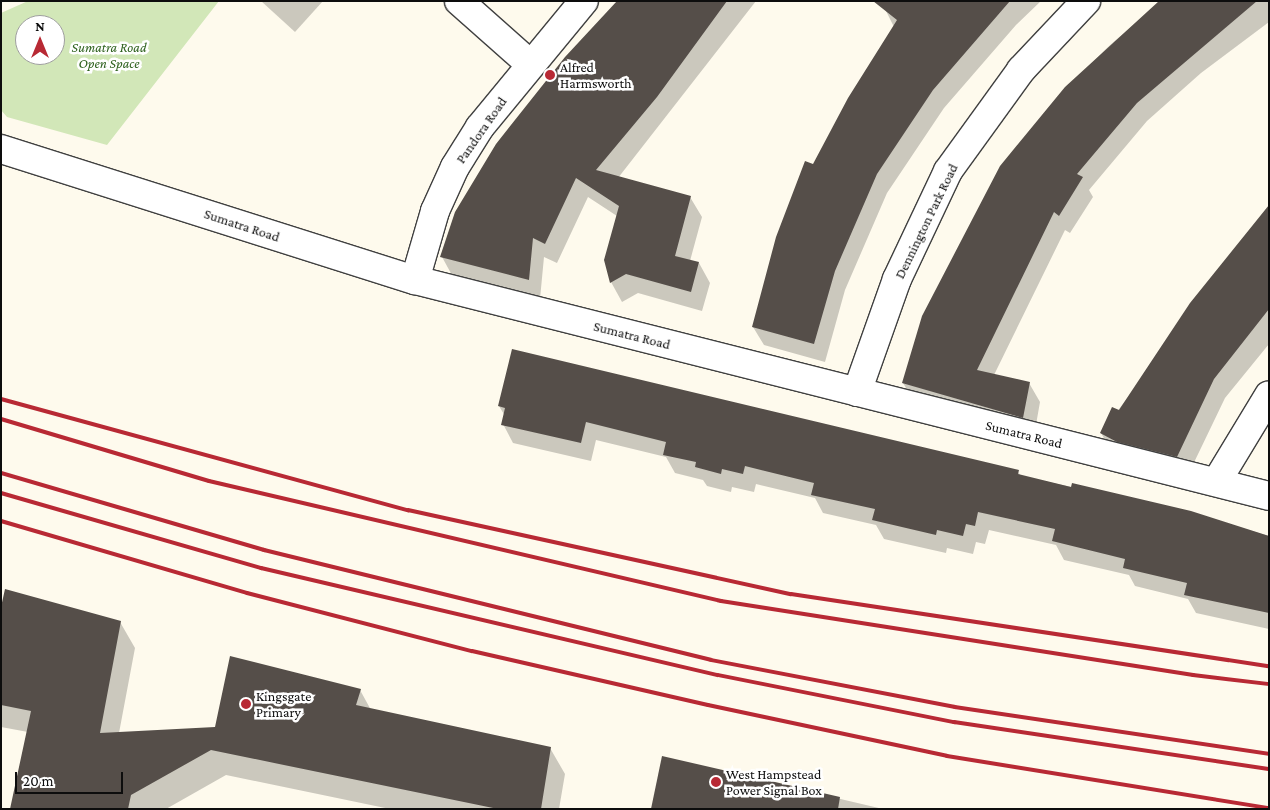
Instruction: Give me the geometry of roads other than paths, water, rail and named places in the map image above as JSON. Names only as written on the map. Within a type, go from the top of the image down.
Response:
[{"type":"street","points":[[459,1],[530,64]]},
{"type":"street","name":"Pandora Road","points":[[415,280],[435,212],[455,167],[480,127],[530,64],[584,1]]},
{"type":"street","name":"Dennington Park Road","points":[[857,392],[897,279],[948,171],[1021,70],[1086,1]]},
{"type":"street","name":"Sumatra Road","points":[[1,149],[415,280],[1269,496]]},
{"type":"street","points":[[1218,482],[1269,395]]},
{"type":"railway","points":[[1,399],[408,510],[791,594],[1269,666]]},
{"type":"railway","points":[[1,419],[209,481],[721,601],[1193,675],[1269,684]]},
{"type":"railway","points":[[1,473],[264,550],[711,660],[955,707],[1269,754]]},
{"type":"railway","points":[[1,493],[261,568],[718,675],[954,722],[1269,769]]},
{"type":"railway","points":[[1,521],[247,593],[472,651],[708,705],[947,756],[1269,808]]},
{"type":"place","name":"Alfred Harmsworth","points":[[550,75]]},
{"type":"place","name":"Kingsgate Primary","points":[[246,704]]},
{"type":"place","name":"West Hampstead Power Signal Box","points":[[716,782]]},
{"type":"park label","name":"Sumatra Road Open Space","points":[[109,56]]}]
